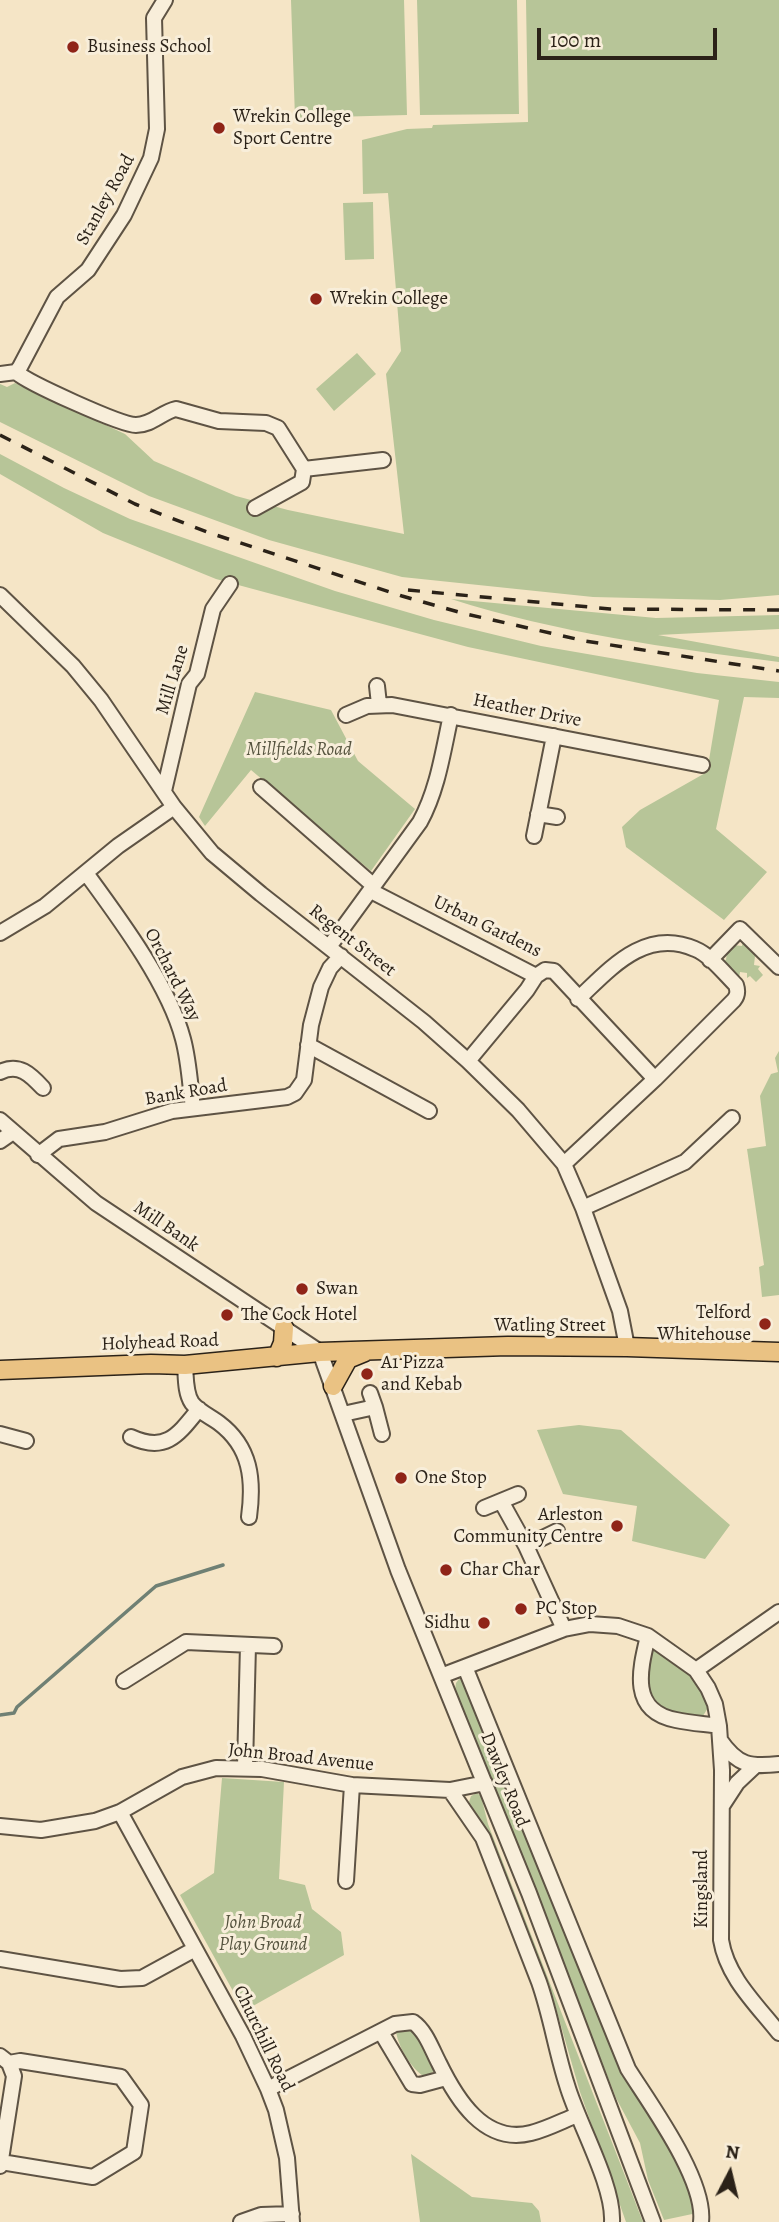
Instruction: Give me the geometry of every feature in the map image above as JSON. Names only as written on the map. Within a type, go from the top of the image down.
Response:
[{"type":"main road","points":[[277,1357],[283,1343],[284,1328]]},
{"type":"main road","name":"Watling Street","points":[[320,1352],[508,1346],[779,1352]]},
{"type":"main road","points":[[333,1386],[348,1359],[375,1349]]},
{"type":"main road","name":"Holyhead Road","points":[[0,1370],[185,1365],[320,1352]]},
{"type":"street","name":"Stanley Road","points":[[16,372],[24,362],[44,317],[57,297],[82,277],[100,253],[128,207],[151,158],[157,129],[153,18],[165,0]]},
{"type":"street","points":[[0,374],[16,372],[127,424],[150,422],[176,409],[219,421],[267,423],[278,428],[304,469],[302,482],[256,508]]},
{"type":"street","points":[[304,469],[383,460]]},
{"type":"street","name":"Mill Lane","points":[[164,791],[189,684],[197,674],[213,609],[230,584]]},
{"type":"street","name":"Regent Street","points":[[0,595],[74,666],[122,728],[174,807],[222,863],[424,1022],[518,1110],[564,1164],[620,1311],[626,1347]]},
{"type":"street","points":[[377,686],[379,704]]},
{"type":"street","name":"Heather Drive","points":[[346,715],[379,704],[451,715],[702,765]]},
{"type":"street","points":[[335,952],[372,888],[428,809],[434,794],[451,715]]},
{"type":"street","points":[[534,836],[554,736]]},
{"type":"street","name":"Urban Gardens","points":[[261,787],[372,888],[536,976],[545,970],[554,971],[655,1079]]},
{"type":"street","points":[[0,933],[45,906],[118,846],[174,807]]},
{"type":"street","points":[[538,814],[557,817]]},
{"type":"street","name":"Orchard Way","points":[[86,873],[129,932],[175,1018],[188,1058],[193,1108]]},
{"type":"street","points":[[710,960],[740,929],[779,967]]},
{"type":"street","points":[[564,1164],[655,1079],[737,996],[736,985],[695,949],[680,944],[656,944],[623,957],[578,999]]},
{"type":"street","name":"Bank Road","points":[[38,1155],[59,1139],[105,1132],[152,1116],[193,1108],[287,1097],[295,1093],[304,1080],[307,1045],[324,979],[335,952]]},
{"type":"street","points":[[468,1061],[536,976]]},
{"type":"street","points":[[307,1045],[429,1111]]},
{"type":"street","points":[[0,1072],[22,1069],[43,1088]]},
{"type":"street","points":[[583,1208],[685,1162],[733,1118]]},
{"type":"street","name":"Mill Bank","points":[[0,1120],[96,1203],[320,1352]]},
{"type":"street","points":[[0,1141],[13,1132]]},
{"type":"street","name":"Dawley Road","points":[[320,1352],[398,1570],[485,1783],[653,2222]]},
{"type":"street","points":[[185,1365],[187,1390],[193,1405],[229,1431],[248,1459],[252,1491],[248,1517]]},
{"type":"street","points":[[343,1414],[373,1400],[382,1434]]},
{"type":"street","points":[[131,1437],[156,1445],[168,1441],[182,1430],[200,1409]]},
{"type":"street","points":[[0,1434],[26,1441]]},
{"type":"street","points":[[485,1508],[518,1494]]},
{"type":"street","points":[[500,1502],[526,1546],[564,1629]]},
{"type":"street","points":[[526,1546],[557,1531]]},
{"type":"street","points":[[696,1670],[779,1612]]},
{"type":"street","name":"Kingsland","points":[[441,1676],[564,1629],[590,1624],[631,1629],[648,1636],[696,1670],[715,1704],[720,1733],[723,1955],[730,1970],[779,2033]]},
{"type":"street","points":[[648,1636],[639,1676],[641,1692],[647,1703],[663,1717],[720,1733],[736,1759],[754,1767],[779,1764]]},
{"type":"street","points":[[124,1681],[186,1642],[274,1646]]},
{"type":"street","points":[[245,1768],[248,1645]]},
{"type":"street","name":"Dawley Road","points":[[465,1667],[628,2069],[665,2126],[691,2177],[701,2209],[701,2222]]},
{"type":"street","points":[[722,1807],[737,1783],[754,1767]]},
{"type":"street","name":"John Broad Avenue","points":[[0,1826],[41,1830],[67,1828],[95,1821],[120,1812],[164,1786],[191,1774],[216,1768],[245,1768],[352,1785],[450,1790],[485,1783]]},
{"type":"street","points":[[346,1881],[352,1785]]},
{"type":"street","points":[[450,1790],[483,1838],[546,2002],[567,2087],[611,2200],[612,2222]]},
{"type":"street","name":"Churchill Road","points":[[120,1812],[243,2036],[268,2089],[282,2134],[292,2218]]},
{"type":"street","points":[[0,1959],[120,1979],[142,1978],[195,1949]]},
{"type":"street","points":[[268,2089],[395,2024],[413,2022],[423,2031],[446,2078],[472,2116],[483,2124],[507,2133],[531,2133],[577,2115]]},
{"type":"street","points":[[380,2032],[412,2084],[420,2085],[446,2078]]},
{"type":"street","points":[[4,2060],[121,2077],[141,2105],[134,2152],[93,2177],[0,2164],[14,2076],[4,2060]]},
{"type":"street","points":[[241,2222],[261,2215],[292,2218]]},
{"type":"green space","points":[[291,0],[404,0],[407,115],[295,118]]},
{"type":"green space","points":[[417,0],[517,0],[519,114],[420,115]]},
{"type":"green space","points":[[526,0],[779,0],[779,595],[720,600],[593,597],[402,577],[269,540],[149,496],[0,422],[0,384],[7,387],[15,383],[125,434],[154,461],[236,496],[288,510],[404,534],[386,374],[401,351],[388,193],[363,194],[362,140],[407,129],[432,128],[433,125],[528,122]]},
{"type":"green space","points":[[373,202],[374,259],[345,260],[343,203]]},
{"type":"green space","points":[[357,353],[376,374],[334,411],[316,389]]},
{"type":"green space","points":[[0,454],[130,519],[335,591],[434,620],[541,646],[697,673],[779,682],[779,698],[744,697],[716,829],[767,872],[724,920],[626,847],[622,827],[640,810],[707,772],[719,700],[468,647],[216,579],[103,533],[0,474]]},
{"type":"green space","points":[[451,599],[656,618],[779,615],[779,629],[658,635],[779,657],[779,662],[655,645],[573,630]]},
{"type":"green space","name":"Millfields Road","points":[[255,692],[331,710],[358,761],[415,809],[371,871],[251,770],[205,826],[199,817]]},
{"type":"green space","points":[[743,939],[760,957],[755,956],[754,965],[760,966],[758,969],[763,975],[756,982],[750,976],[747,978],[747,973],[740,972],[739,978],[720,959],[726,960],[727,952],[733,945],[742,946]]},
{"type":"green space","points":[[779,1051],[779,1295],[762,1297],[759,1267],[764,1265],[747,1149],[766,1146],[760,1096],[771,1074],[778,1072],[775,1058]]},
{"type":"green space","points":[[579,1425],[621,1430],[730,1525],[705,1559],[632,1541],[637,1506],[563,1494],[537,1430]]},
{"type":"green space","points":[[650,1651],[661,1652],[678,1664],[700,1689],[709,1706],[703,1716],[676,1716],[659,1708],[653,1701],[645,1681]]},
{"type":"green space","points":[[459,1679],[467,1681],[680,2168],[697,2213],[664,2220],[648,2180],[640,2143],[616,2098],[455,1690]]},
{"type":"green space","name":"John Broad Play Ground","points":[[222,1778],[284,1782],[279,1879],[305,1885],[312,1909],[341,1932],[344,1955],[244,2011],[180,1895],[214,1873]]},
{"type":"green space","points":[[477,1793],[481,1796],[488,1824],[643,2222],[626,2222],[580,2092],[549,1984],[486,1830],[469,1802],[471,1796]]},
{"type":"green space","points":[[402,2025],[416,2029],[434,2065],[434,2071],[425,2077],[410,2063],[402,2049],[396,2029]]},
{"type":"green space","points":[[411,2154],[472,2197],[532,2203],[539,2211],[541,2222],[420,2222]]},
{"type":"waterway","points":[[0,1715],[14,1713],[17,1707],[156,1586],[223,1565]]},
{"type":"railway","points":[[0,435],[135,504],[207,532],[402,596],[462,613],[585,641],[779,671]]},
{"type":"railway","points":[[408,590],[610,609],[779,610]]},
{"type":"place","name":"Business School","points":[[73,47]]},
{"type":"place","name":"Wrekin College Sport Centre","points":[[219,128]]},
{"type":"place","name":"Wrekin College","points":[[316,299]]},
{"type":"place","name":"Swan","points":[[302,1289]]},
{"type":"place","name":"The Cock Hotel","points":[[227,1315]]},
{"type":"place","name":"Telford Whitehouse","points":[[765,1324]]},
{"type":"place","name":"A1 Pizza and Kebab","points":[[367,1374]]},
{"type":"place","name":"One Stop","points":[[401,1478]]},
{"type":"place","name":"Arleston Community Centre","points":[[617,1526]]},
{"type":"place","name":"Char Char","points":[[446,1570]]},
{"type":"place","name":"PC Stop","points":[[521,1609]]},
{"type":"place","name":"Sidhu","points":[[484,1623]]}]
